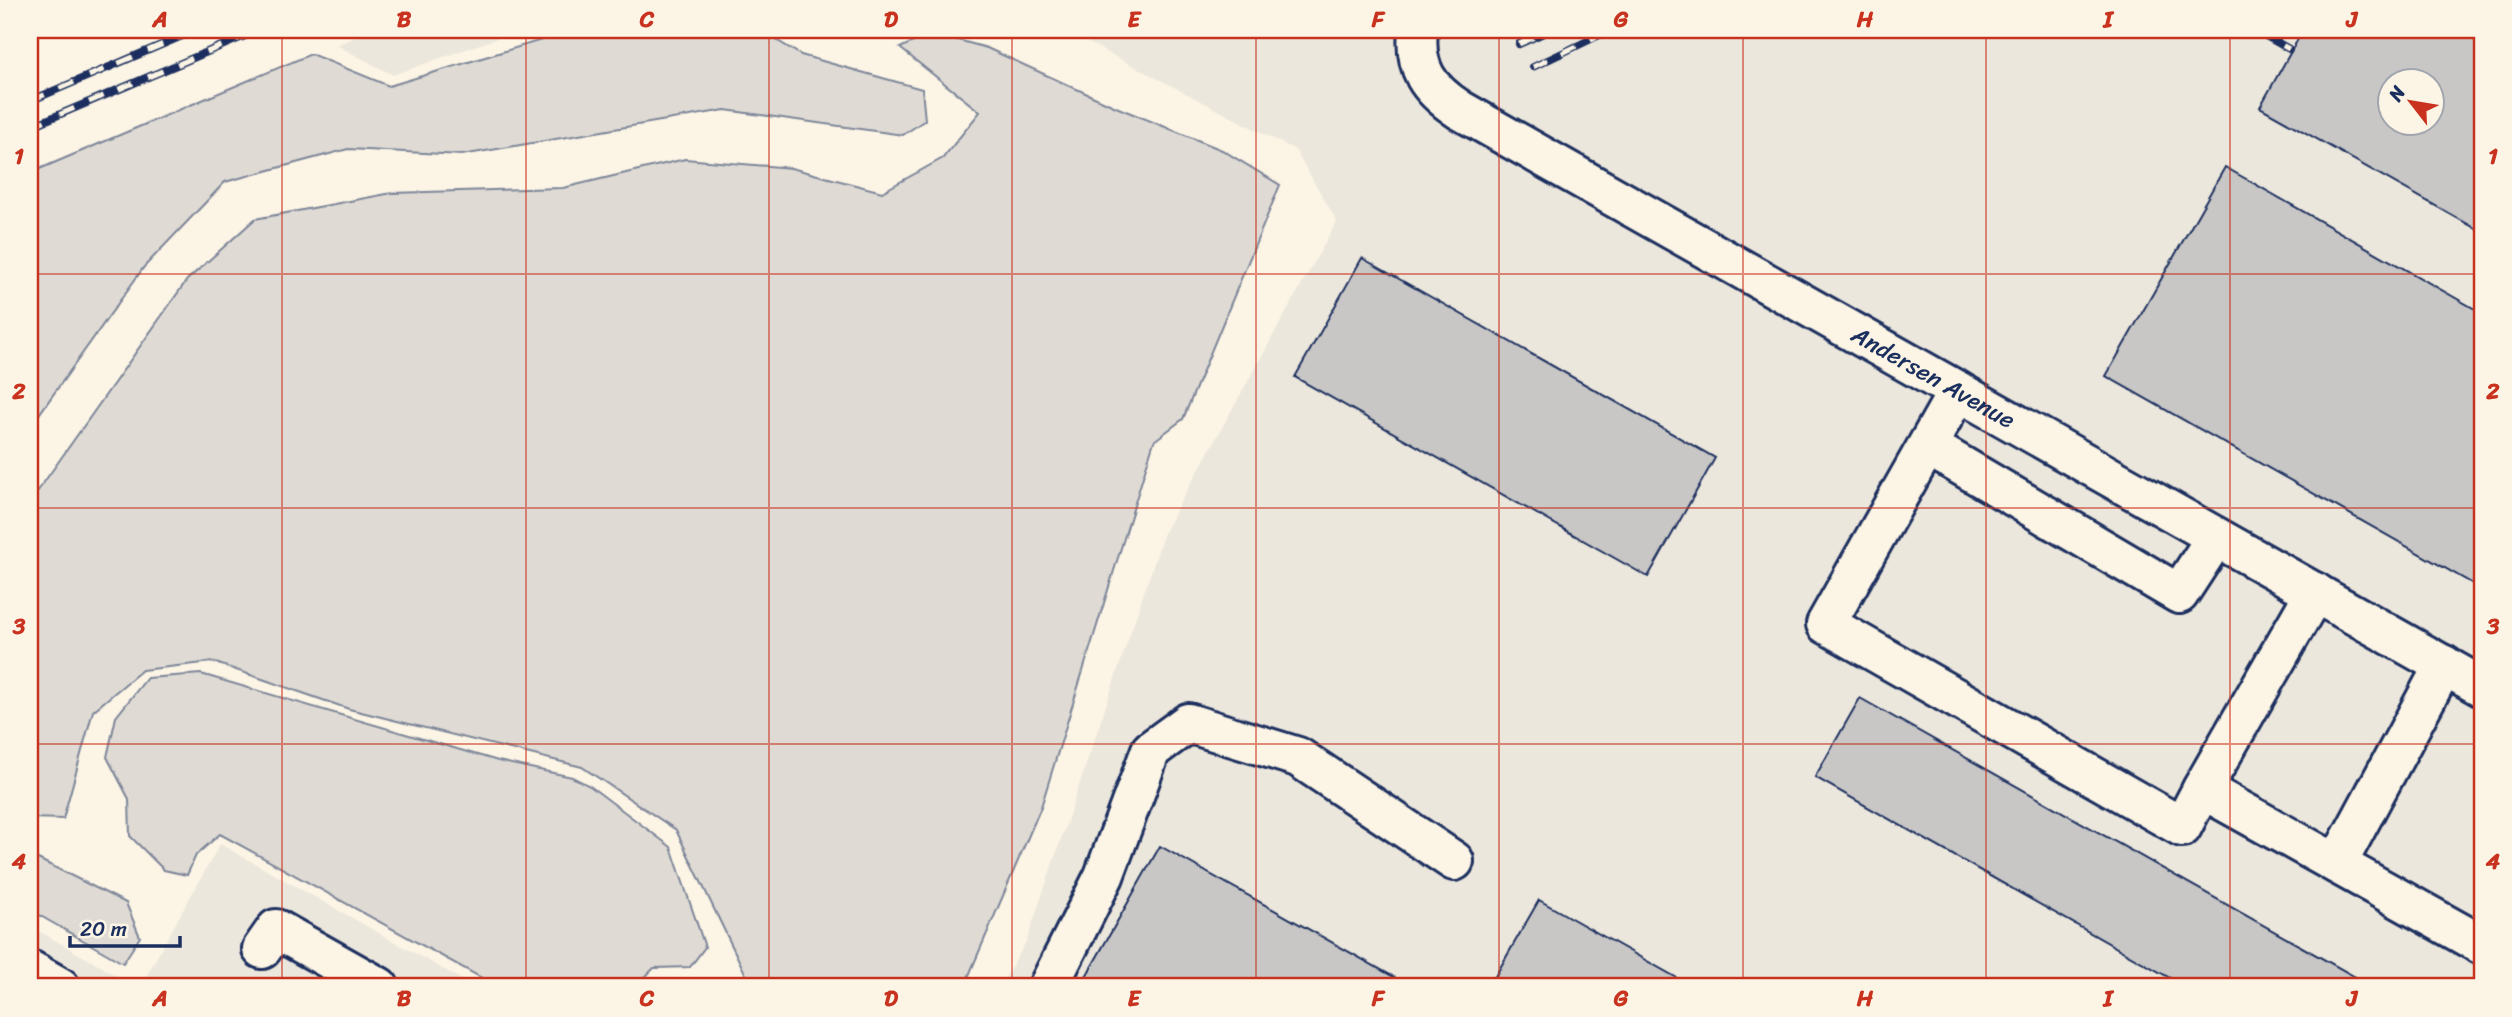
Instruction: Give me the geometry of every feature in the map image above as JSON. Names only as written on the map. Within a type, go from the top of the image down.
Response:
[{"type":"street","name":"Andersen Avenue","points":[[1417,36],[1423,75],[1437,95],[1460,110],[2482,687]]},
{"type":"street","points":[[1958,391],[1826,624],[2182,827],[2315,592]]},
{"type":"street","points":[[1928,446],[2179,594],[2216,537]]},
{"type":"street","points":[[2337,864],[2444,665]]},
{"type":"street","points":[[1048,987],[1104,876],[1151,750],[1188,723],[1298,757],[1454,861]]},
{"type":"street","points":[[2202,789],[2480,939]]},
{"type":"street","points":[[262,949],[276,929],[379,987]]},
{"type":"street","points":[[30,970],[60,987]]},
{"type":"shaded area","points":[[372,30],[520,30],[393,75],[336,45]]},
{"type":"shaded area","points":[[575,30],[760,30],[801,55],[922,89],[925,120],[903,135],[725,110],[462,155],[348,149],[225,182],[144,267],[30,427],[30,173],[311,54],[389,86]]},
{"type":"shaded area","points":[[1064,30],[2482,30],[2482,987],[1000,987],[1027,940],[1165,530],[1337,221],[1295,150]]},
{"type":"shaded area","points":[[932,33],[987,48],[1116,107],[1222,150],[1280,185],[1183,419],[1154,441],[1041,807],[964,987],[747,987],[746,975],[676,830],[582,767],[349,709],[213,662],[142,670],[93,711],[63,819],[30,818],[30,502],[187,280],[255,219],[392,193],[563,188],[685,159],[791,168],[882,192],[943,158],[980,112],[900,48]]},
{"type":"shaded area","points":[[201,674],[498,761],[572,777],[590,786],[671,847],[705,947],[690,967],[654,968],[635,987],[498,987],[220,834],[196,855],[187,875],[164,870],[130,836],[129,799],[107,757],[116,717],[147,678]]},
{"type":"shaded area","points":[[220,844],[475,987],[140,987]]},
{"type":"shaded area","points":[[30,855],[126,903],[140,937],[123,963],[30,910]]},
{"type":"shaded area","points":[[30,926],[137,987],[30,987]]},
{"type":"building","points":[[2303,30],[2482,30],[2482,232],[2260,107]]},
{"type":"building","points":[[2225,167],[2482,313],[2482,589],[2106,376]]},
{"type":"building","points":[[1362,258],[1715,458],[1648,577],[1295,377]]},
{"type":"building","points":[[1860,698],[2373,987],[2186,987],[1815,777]]},
{"type":"building","points":[[1160,846],[1399,980],[1395,987],[1080,987]]},
{"type":"building","points":[[1539,900],[1693,987],[1489,987]]},
{"type":"railway","points":[[30,101],[196,30]]},
{"type":"railway","points":[[30,127],[259,30]]},
{"type":"railway","points":[[1519,44],[1550,30]]},
{"type":"railway","points":[[1533,67],[1610,30]]},
{"type":"railway","points":[[2255,30],[2289,49]]}]
